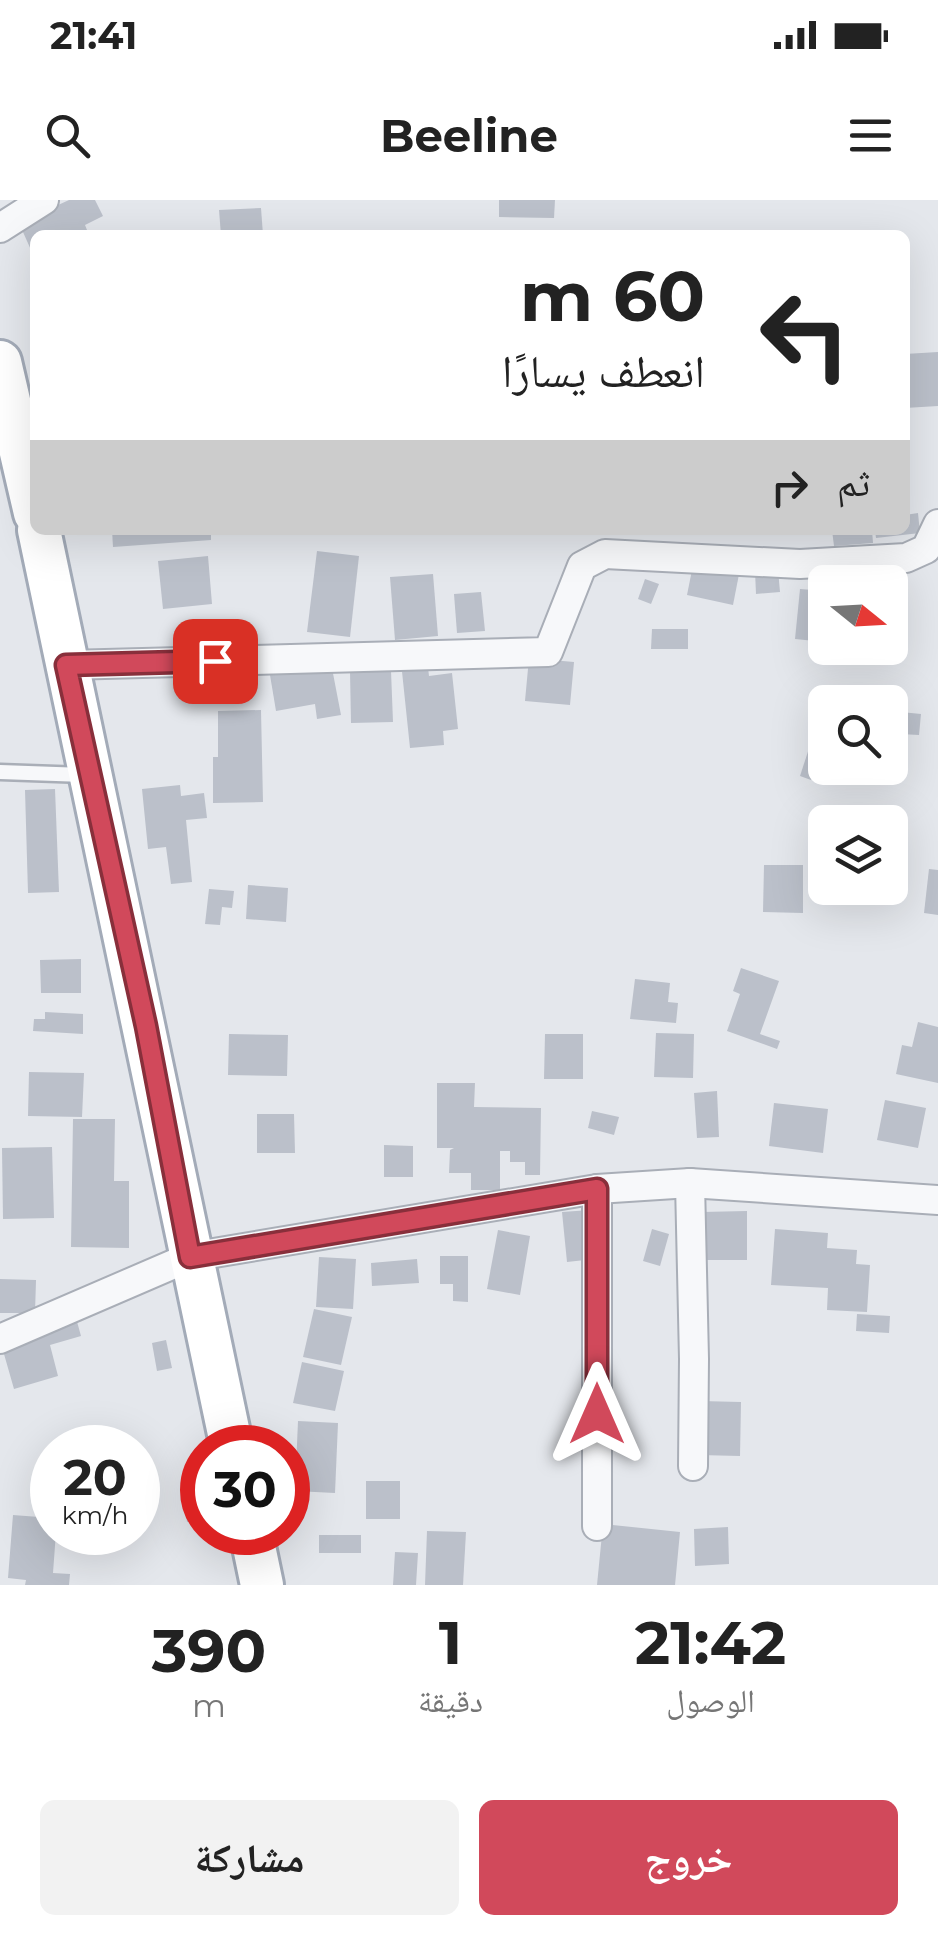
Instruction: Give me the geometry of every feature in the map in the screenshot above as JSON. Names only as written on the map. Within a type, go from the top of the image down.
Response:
[{"type":"main road","points":[[0,362],[30,491]]},
{"type":"main road","points":[[39,535],[146,1026],[227,1425]]},
{"type":"main road","points":[[256,1555],[262,1585]]},
{"type":"street","points":[[0,228],[44,200]]},
{"type":"street","points":[[66,665],[548,652],[582,566],[605,554],[800,564],[906,558],[926,549],[938,524]]},
{"type":"street","points":[[0,1339],[190,1257],[597,1189],[690,1183],[938,1200]]},
{"type":"street","points":[[690,1183],[693,1466]]},
{"type":"street","points":[[597,1189],[597,1526]]},
{"type":"lane","points":[[0,772],[90,775]]},
{"type":"building","points":[[69,200],[95,200],[103,216],[85,225],[87,230],[30,230],[30,248],[19,223]]},
{"type":"building","points":[[499,200],[555,200],[554,218],[499,217]]},
{"type":"building","points":[[261,208],[263,230],[221,230],[219,210]]},
{"type":"building","points":[[938,352],[938,406],[910,408],[910,354]]},
{"type":"building","points":[[918,513],[920,533],[910,534],[910,514]]},
{"type":"building","points":[[112,535],[211,535],[211,540],[113,547]]},
{"type":"building","points":[[833,535],[872,535],[873,543],[834,546]]},
{"type":"building","points":[[317,551],[359,556],[350,637],[307,632]]},
{"type":"building","points":[[208,556],[212,604],[163,609],[158,561]]},
{"type":"building","points":[[694,560],[740,569],[733,605],[687,595]]},
{"type":"building","points":[[778,570],[780,592],[756,594],[755,571]]},
{"type":"building","points":[[433,574],[438,636],[395,640],[390,577]]},
{"type":"building","points":[[645,579],[659,584],[651,604],[638,599]]},
{"type":"building","points":[[800,589],[808,590],[808,640],[795,639]]},
{"type":"building","points":[[481,592],[485,631],[457,633],[454,594]]},
{"type":"building","points":[[652,629],[688,629],[688,649],[651,649]]},
{"type":"building","points":[[529,658],[574,662],[570,705],[525,701]]},
{"type":"building","points":[[427,659],[429,676],[452,673],[458,729],[443,731],[444,745],[410,748],[401,662]]},
{"type":"building","points":[[331,663],[341,715],[317,719],[315,704],[276,711],[270,675]]},
{"type":"building","points":[[350,671],[391,671],[393,722],[351,723]]},
{"type":"building","points":[[261,710],[263,802],[213,803],[218,711]]},
{"type":"building","points":[[908,713],[921,714],[919,735],[908,734]]},
{"type":"building","points":[[808,751],[808,779],[800,776]]},
{"type":"building","points":[[180,785],[181,796],[204,793],[207,818],[186,820],[192,882],[171,884],[166,847],[148,849],[142,789]]},
{"type":"building","points":[[55,789],[59,892],[28,893],[25,790]]},
{"type":"building","points":[[764,865],[803,865],[803,913],[763,912]]},
{"type":"building","points":[[929,869],[938,870],[938,915],[924,913]]},
{"type":"building","points":[[248,885],[288,888],[286,922],[246,919]]},
{"type":"building","points":[[209,889],[234,891],[232,908],[222,907],[220,925],[205,924]]},
{"type":"building","points":[[81,959],[81,993],[41,993],[40,960]]},
{"type":"building","points":[[741,968],[779,981],[760,1034],[780,1041],[777,1049],[727,1031],[740,994],[733,991]]},
{"type":"building","points":[[635,979],[670,983],[668,1002],[678,1003],[676,1023],[630,1019]]},
{"type":"building","points":[[45,1012],[83,1014],[83,1034],[33,1031],[34,1019],[45,1019]]},
{"type":"building","points":[[918,1022],[938,1027],[938,1083],[896,1074],[902,1045],[912,1047]]},
{"type":"building","points":[[656,1033],[694,1034],[693,1078],[654,1077]]},
{"type":"building","points":[[229,1034],[288,1035],[287,1076],[228,1075]]},
{"type":"building","points":[[545,1034],[583,1034],[583,1079],[544,1079]]},
{"type":"building","points":[[29,1072],[84,1073],[82,1117],[28,1116]]},
{"type":"building","points":[[437,1083],[475,1083],[474,1107],[541,1108],[540,1175],[525,1175],[525,1162],[510,1162],[510,1151],[500,1151],[500,1190],[471,1190],[471,1173],[449,1173],[450,1150],[454,1148],[437,1148]]},
{"type":"building","points":[[717,1091],[719,1137],[697,1138],[694,1093]]},
{"type":"building","points":[[885,1100],[926,1108],[918,1148],[877,1140]]},
{"type":"building","points":[[774,1103],[828,1109],[823,1153],[769,1146]]},
{"type":"building","points":[[592,1111],[619,1117],[614,1135],[588,1128]]},
{"type":"building","points":[[257,1114],[294,1114],[295,1153],[257,1153]]},
{"type":"building","points":[[73,1119],[115,1119],[114,1181],[129,1181],[129,1248],[71,1247]]},
{"type":"building","points":[[384,1145],[413,1146],[413,1177],[384,1177]]},
{"type":"building","points":[[52,1147],[54,1218],[3,1219],[2,1148]]},
{"type":"building","points":[[590,1210],[594,1259],[567,1262],[562,1212]]},
{"type":"building","points":[[747,1211],[747,1260],[702,1260],[701,1212]]},
{"type":"building","points":[[652,1229],[669,1234],[660,1266],[643,1261]]},
{"type":"building","points":[[775,1229],[828,1233],[827,1248],[857,1250],[856,1264],[870,1265],[867,1312],[827,1310],[828,1288],[771,1285]]},
{"type":"building","points":[[498,1230],[530,1236],[520,1295],[487,1289]]},
{"type":"building","points":[[440,1256],[468,1256],[468,1302],[453,1301],[453,1284],[440,1284]]},
{"type":"building","points":[[319,1257],[356,1259],[353,1309],[316,1307]]},
{"type":"building","points":[[417,1259],[419,1283],[372,1286],[371,1263]]},
{"type":"building","points":[[0,1279],[36,1280],[35,1313],[0,1313]]},
{"type":"building","points":[[314,1309],[352,1317],[341,1365],[303,1357]]},
{"type":"building","points":[[857,1314],[890,1316],[889,1333],[856,1331]]},
{"type":"building","points":[[76,1318],[81,1336],[50,1345],[58,1376],[14,1389],[0,1340]]},
{"type":"building","points":[[166,1340],[172,1368],[157,1371],[152,1343]]},
{"type":"building","points":[[302,1362],[344,1371],[335,1411],[293,1403]]},
{"type":"building","points":[[700,1401],[741,1402],[740,1456],[699,1455]]},
{"type":"building","points":[[298,1421],[338,1423],[335,1493],[310,1492],[310,1425],[298,1425]]},
{"type":"building","points":[[366,1481],[400,1481],[400,1519],[366,1519]]},
{"type":"building","points":[[13,1515],[30,1516],[30,1555],[54,1555],[53,1573],[70,1574],[69,1585],[25,1585],[26,1580],[8,1578]]},
{"type":"building","points":[[603,1524],[680,1532],[675,1585],[597,1585]]},
{"type":"building","points":[[728,1527],[729,1564],[695,1566],[694,1529]]},
{"type":"building","points":[[427,1531],[466,1532],[463,1585],[425,1585]]},
{"type":"building","points":[[319,1535],[361,1535],[361,1553],[319,1553]]},
{"type":"building","points":[[395,1552],[418,1553],[416,1585],[393,1585]]},
{"type":"route","points":[[215,661],[66,665],[146,1026],[190,1257],[597,1189],[597,1414]]}]
